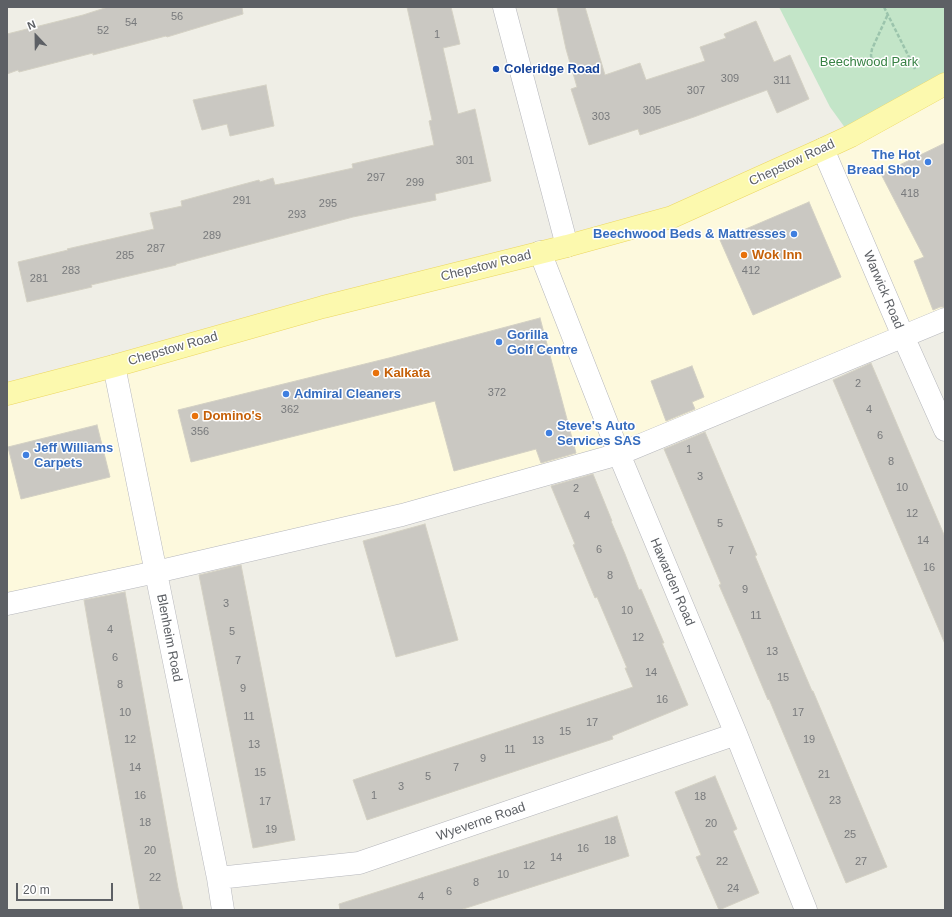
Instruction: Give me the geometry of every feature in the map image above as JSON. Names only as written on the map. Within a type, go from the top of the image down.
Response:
[{"type":"main road","name":"Chepstow Road","points":[[7,394],[114,366],[323,307],[672,218],[851,136],[936,88]]},
{"type":"street","points":[[504,7],[567,246]]},
{"type":"street","name":"Warwick Road","points":[[823,149],[902,336],[945,430]]},
{"type":"street","name":"Hawarden Road","points":[[540,252],[619,454],[736,734],[806,910]]},
{"type":"street","points":[[7,604],[156,572],[402,515],[619,454],[945,319]]},
{"type":"street","name":"Blenheim Road","points":[[114,366],[218,878],[223,910]]},
{"type":"street","name":"Wyeverne Road","points":[[218,878],[359,864],[736,734]]},
{"type":"path","points":[[884,7],[936,88]]},
{"type":"path","points":[[872,64],[872,49],[888,14]]},
{"type":"shaded area","points":[[945,84],[945,319],[619,454],[7,604],[7,394],[672,217]]},
{"type":"green space","name":"Beechwood Park","points":[[779,7],[945,7],[945,84],[851,136],[830,107]]},
{"type":"building","points":[[108,7],[242,7],[243,14],[167,37],[166,36],[93,55],[93,53],[19,72],[18,70],[7,74],[7,34],[83,15]]},
{"type":"building","points":[[407,7],[451,7],[460,44],[443,48],[458,114],[475,109],[491,181],[435,194],[436,200],[353,217],[176,265],[91,285],[92,287],[27,302],[18,262],[154,229],[150,213],[182,206],[181,201],[259,180],[260,182],[273,178],[275,185],[290,182],[353,168],[352,164],[434,145],[429,121],[432,120]]},
{"type":"building","points":[[557,7],[585,7],[605,75],[640,63],[646,80],[705,61],[700,47],[726,38],[724,34],[756,21],[774,62],[790,55],[809,99],[777,113],[767,90],[640,135],[638,129],[589,145],[571,89],[577,87],[566,49]]},
{"type":"building","points":[[266,85],[274,126],[230,136],[227,124],[202,130],[193,100]]},
{"type":"building","points":[[945,143],[945,307],[940,307],[933,310],[914,261],[924,257],[881,174]]},
{"type":"building","points":[[809,202],[841,277],[753,315],[720,240]]},
{"type":"building","points":[[540,318],[576,453],[541,463],[536,449],[454,471],[435,401],[191,462],[178,410],[389,358]]},
{"type":"building","points":[[871,363],[945,537],[945,644],[833,380]]},
{"type":"building","points":[[692,366],[704,397],[692,402],[695,409],[666,421],[651,381]]},
{"type":"building","points":[[97,425],[110,477],[21,499],[8,447]]},
{"type":"building","points":[[705,432],[757,555],[755,556],[887,867],[846,883],[769,699],[768,700],[719,585],[721,584],[664,449]]},
{"type":"building","points":[[593,474],[639,590],[641,589],[688,705],[612,736],[613,739],[367,820],[353,780],[633,687],[625,668],[627,668],[597,597],[595,598],[573,545],[575,544],[551,486]]},
{"type":"building","points":[[425,524],[458,640],[396,657],[363,541]]},
{"type":"building","points":[[241,565],[295,840],[253,848],[199,575]]},
{"type":"building","points":[[125,592],[183,910],[140,910],[84,600]]},
{"type":"building","points":[[715,776],[737,829],[733,831],[759,893],[719,910],[696,857],[701,855],[675,792]]},
{"type":"building","points":[[617,816],[629,856],[460,910],[340,910],[339,904]]},
{"type":"place","name":"Coleridge Road","points":[[496,69]]},
{"type":"place","name":"The Hot Bread Shop","points":[[928,162]]},
{"type":"place","name":"Beechwood Beds & Mattresses","points":[[794,234]]},
{"type":"place","name":"Wok Inn","points":[[744,255]]},
{"type":"place","name":"Gorilla Golf Centre","points":[[499,342]]},
{"type":"place","name":"Kalkata","points":[[376,373]]},
{"type":"place","name":"Admiral Cleaners","points":[[286,394]]},
{"type":"place","name":"Domino's","points":[[195,416]]},
{"type":"place","name":"Steve's Auto Services SAS","points":[[549,433]]},
{"type":"place","name":"Jeff Williams Carpets","points":[[26,455]]}]
